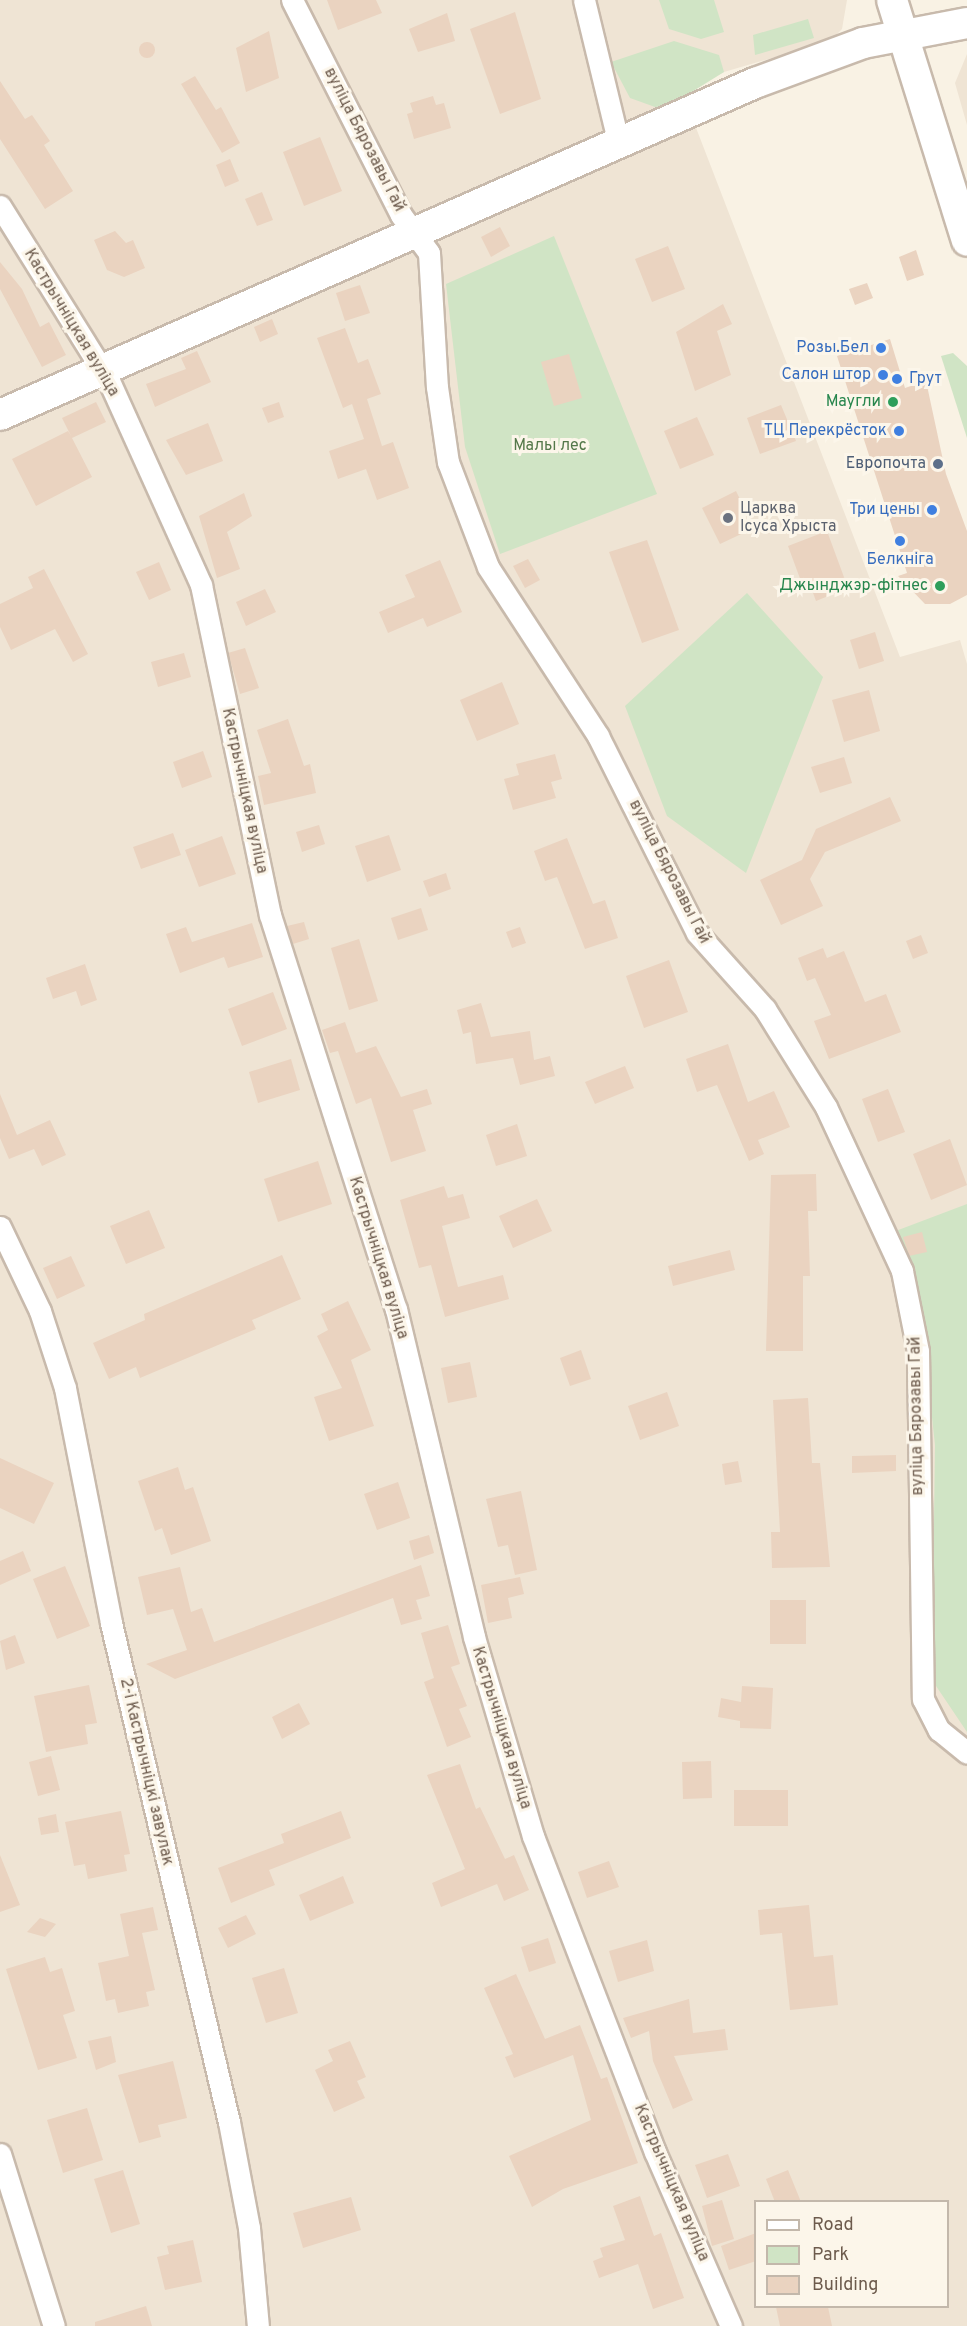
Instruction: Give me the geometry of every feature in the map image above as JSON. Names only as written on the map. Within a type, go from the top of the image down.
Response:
[{"type":"main road","points":[[892,0],[901,35],[967,241]]},
{"type":"main road","points":[[0,415],[618,141],[844,49],[901,35],[967,23]]},
{"type":"street","name":"вуліца Бярозавы Гай","points":[[292,0],[401,214],[417,229],[434,275],[437,387],[448,462],[488,567],[598,736],[697,933],[765,1009],[826,1107],[902,1271],[918,1351],[923,1699],[939,1730],[967,1753]]},
{"type":"street","points":[[584,0],[618,141]]},
{"type":"street","name":"Кастрычніцкая вуліца","points":[[0,206],[99,370],[184,545],[208,610],[270,915],[396,1309],[471,1626],[533,1836],[655,2152],[731,2326]]},
{"type":"street","name":"2-і Кастрычніцкі завулак","points":[[0,1227],[40,1311],[65,1388],[111,1623],[229,2122],[249,2228],[258,2326]]},
{"type":"street","points":[[0,2154],[54,2326]]},
{"type":"shaded area","points":[[0,0],[847,0],[842,29],[830,41],[724,72],[683,94],[900,657],[960,640],[967,664],[967,2326],[0,2326]]},
{"type":"shaded area","points":[[967,54],[967,125],[955,83]]},
{"type":"green space","points":[[659,0],[714,0],[724,32],[701,39],[669,29]]},
{"type":"green space","points":[[808,19],[814,38],[755,55],[753,35]]},
{"type":"green space","points":[[674,41],[719,55],[724,72],[669,106],[655,107],[630,98],[611,62]]},
{"type":"green space","name":"Малы лес","points":[[554,236],[657,494],[500,554],[465,447],[446,284]]},
{"type":"green space","points":[[953,353],[967,366],[967,438],[941,356]]},
{"type":"green space","points":[[747,593],[823,677],[746,873],[667,816],[625,706]]},
{"type":"green space","points":[[967,1204],[967,1732],[932,1680],[935,1445],[923,1335],[893,1232]]},
{"type":"building","points":[[327,0],[376,0],[382,13],[338,30]]},
{"type":"building","points":[[515,12],[541,99],[500,114],[470,29]]},
{"type":"building","points":[[447,13],[455,41],[418,52],[409,29]]},
{"type":"building","points":[[269,31],[279,78],[246,92],[236,48]]},
{"type":"building","points":[[144,42],[150,42],[155,50],[153,56],[144,58],[139,53],[139,47]]},
{"type":"building","points":[[195,76],[216,110],[221,107],[240,143],[222,153],[181,84]]},
{"type":"building","points":[[0,81],[25,119],[32,115],[50,141],[44,145],[73,191],[45,209],[0,139]]},
{"type":"building","points":[[433,96],[436,105],[444,103],[451,128],[414,139],[407,114],[413,112],[410,103]]},
{"type":"building","points":[[320,137],[342,191],[304,206],[283,152]]},
{"type":"building","points":[[230,159],[239,181],[225,187],[216,165]]},
{"type":"building","points":[[262,192],[273,220],[257,226],[245,199]]},
{"type":"building","points":[[500,227],[510,246],[491,257],[481,237]]},
{"type":"building","points":[[115,231],[126,243],[133,240],[145,268],[124,277],[107,270],[94,240]]},
{"type":"building","points":[[668,246],[685,289],[652,302],[635,259]]},
{"type":"building","points":[[916,250],[924,275],[907,281],[899,257]]},
{"type":"building","points":[[0,262],[22,289],[40,327],[49,322],[66,355],[42,367],[0,289]]},
{"type":"building","points":[[867,283],[873,298],[855,305],[849,289]]},
{"type":"building","points":[[360,285],[370,313],[345,321],[336,293]]},
{"type":"building","points":[[723,304],[732,324],[717,331],[731,375],[695,391],[676,332]]},
{"type":"building","points":[[272,319],[278,334],[260,342],[254,327]]},
{"type":"building","points":[[345,328],[358,363],[368,359],[381,394],[367,399],[382,446],[393,442],[409,488],[377,500],[366,469],[338,479],[329,451],[364,439],[352,404],[343,408],[317,338]]},
{"type":"building","name":"ТЦ Перекрёсток","points":[[890,339],[905,388],[926,381],[946,474],[967,531],[967,595],[950,604],[925,604],[898,576],[907,573],[837,356]]},
{"type":"building","points":[[197,351],[211,382],[155,407],[146,384],[186,369],[181,358]]},
{"type":"building","points":[[569,354],[582,398],[554,406],[541,362]]},
{"type":"building","points":[[96,402],[106,422],[72,438],[92,477],[36,506],[12,459],[68,431],[71,436],[62,418]]},
{"type":"building","points":[[279,402],[284,417],[268,423],[262,408]]},
{"type":"building","points":[[781,405],[796,441],[760,454],[747,418]]},
{"type":"building","points":[[697,417],[714,455],[680,469],[664,431]]},
{"type":"building","points":[[208,423],[223,461],[186,475],[166,440]]},
{"type":"building","name":"Царква Ісуса Хрыста","points":[[736,491],[754,528],[720,544],[702,508]]},
{"type":"building","points":[[244,493],[252,516],[227,532],[240,569],[217,578],[199,516]]},
{"type":"building","points":[[827,531],[848,588],[816,601],[809,582],[802,584],[788,546]]},
{"type":"building","points":[[647,540],[679,630],[642,643],[609,552]]},
{"type":"building","points":[[528,559],[540,580],[525,588],[513,566]]},
{"type":"building","points":[[440,560],[462,612],[427,627],[423,618],[388,633],[379,612],[415,597],[405,575]]},
{"type":"building","points":[[159,562],[171,590],[149,600],[136,572]]},
{"type":"building","points":[[44,569],[88,654],[73,662],[55,629],[11,650],[0,627],[0,604],[33,588],[28,577]]},
{"type":"building","points":[[265,589],[276,612],[246,626],[236,602]]},
{"type":"building","points":[[875,632],[884,661],[859,669],[850,640]]},
{"type":"building","points":[[245,648],[259,688],[240,694],[228,653]]},
{"type":"building","points":[[184,653],[191,677],[158,687],[151,662]]},
{"type":"building","points":[[502,682],[519,724],[477,741],[460,700]]},
{"type":"building","points":[[869,690],[880,731],[844,742],[832,700]]},
{"type":"building","points":[[288,719],[304,766],[310,764],[316,793],[264,805],[258,776],[271,773],[257,730]]},
{"type":"building","points":[[203,751],[212,777],[182,788],[173,762]]},
{"type":"building","points":[[555,754],[562,779],[551,782],[556,798],[513,810],[504,779],[519,775],[516,764]]},
{"type":"building","points":[[844,757],[852,783],[820,793],[811,767]]},
{"type":"building","points":[[890,797],[901,821],[825,852],[810,879],[823,906],[781,925],[760,880],[802,860],[816,829]]},
{"type":"building","points":[[319,825],[325,844],[302,852],[296,832]]},
{"type":"building","points":[[173,833],[181,855],[141,869],[133,847]]},
{"type":"building","points":[[389,835],[401,870],[367,882],[355,846]]},
{"type":"building","points":[[222,836],[236,874],[199,887],[185,850]]},
{"type":"building","points":[[567,838],[593,904],[605,900],[618,938],[585,949],[557,877],[545,881],[534,851]]},
{"type":"building","points":[[446,873],[451,889],[429,897],[423,881]]},
{"type":"building","points":[[421,908],[428,930],[398,940],[391,918]]},
{"type":"building","points":[[304,922],[309,939],[293,944],[287,926]]},
{"type":"building","points":[[252,923],[263,957],[228,968],[224,957],[180,973],[166,934],[186,927],[192,942]]},
{"type":"building","points":[[520,927],[526,943],[512,948],[506,932]]},
{"type":"building","points":[[921,935],[928,953],[913,959],[906,941]]},
{"type":"building","points":[[359,939],[378,1001],[349,1010],[331,948]]},
{"type":"building","points":[[823,948],[827,958],[844,951],[865,1002],[886,994],[901,1032],[829,1059],[814,1021],[831,1015],[815,978],[807,981],[798,958]]},
{"type":"building","points":[[669,960],[688,1012],[644,1028],[626,976]]},
{"type":"building","points":[[85,964],[97,1000],[81,1006],[76,991],[53,999],[46,978]]},
{"type":"building","points":[[273,992],[287,1029],[242,1046],[228,1009]]},
{"type":"building","points":[[481,1003],[491,1037],[530,1031],[534,1060],[550,1056],[555,1076],[520,1085],[513,1058],[476,1064],[471,1032],[463,1034],[457,1010]]},
{"type":"building","points":[[345,1022],[356,1053],[376,1046],[401,1097],[427,1089],[432,1104],[413,1110],[426,1151],[391,1162],[371,1098],[356,1104],[338,1051],[330,1053],[322,1030]]},
{"type":"building","points":[[728,1044],[748,1102],[774,1091],[790,1127],[758,1140],[764,1154],[749,1161],[717,1085],[697,1092],[686,1059]]},
{"type":"building","points":[[291,1059],[300,1090],[258,1103],[249,1072]]},
{"type":"building","points":[[625,1066],[634,1088],[595,1104],[585,1082]]},
{"type":"building","points":[[888,1089],[905,1132],[878,1142],[862,1099]]},
{"type":"building","points":[[0,1094],[17,1135],[50,1120],[66,1155],[42,1166],[34,1149],[9,1159],[0,1138]]},
{"type":"building","points":[[517,1124],[527,1156],[496,1166],[486,1135]]},
{"type":"building","points":[[950,1139],[967,1185],[931,1200],[913,1154]]},
{"type":"building","points":[[318,1161],[332,1204],[278,1222],[264,1179]]},
{"type":"building","points":[[816,1174],[817,1211],[808,1211],[810,1276],[803,1276],[803,1351],[766,1351],[771,1175]]},
{"type":"building","points":[[444,1186],[448,1198],[463,1194],[470,1218],[442,1226],[458,1287],[503,1275],[509,1299],[445,1317],[431,1265],[419,1268],[400,1200]]},
{"type":"building","points":[[537,1199],[552,1231],[513,1248],[499,1216]]},
{"type":"building","points":[[149,1210],[165,1248],[126,1264],[110,1226]]},
{"type":"building","points":[[922,1232],[927,1252],[909,1256],[903,1237]]},
{"type":"building","points":[[730,1250],[735,1270],[673,1286],[668,1266]]},
{"type":"building","points":[[282,1255],[301,1299],[252,1320],[256,1329],[140,1378],[136,1367],[109,1379],[93,1343],[145,1320],[144,1314]]},
{"type":"building","points":[[71,1256],[85,1286],[57,1299],[43,1268]]},
{"type":"building","points":[[348,1301],[371,1350],[351,1360],[374,1426],[329,1441],[314,1397],[342,1388],[317,1336],[328,1330],[321,1314]]},
{"type":"building","points":[[581,1350],[591,1379],[570,1386],[560,1358]]},
{"type":"building","points":[[470,1362],[477,1397],[448,1403],[441,1368]]},
{"type":"building","points":[[667,1392],[679,1426],[640,1440],[628,1406]]},
{"type":"building","points":[[808,1398],[812,1463],[820,1463],[830,1567],[772,1568],[771,1532],[780,1532],[773,1400]]},
{"type":"building","points":[[896,1455],[896,1471],[852,1473],[852,1456]]},
{"type":"building","points":[[0,1458],[54,1483],[34,1524],[0,1508]]},
{"type":"building","points":[[738,1461],[742,1482],[725,1485],[722,1464]]},
{"type":"building","points":[[178,1467],[185,1490],[193,1487],[211,1541],[171,1555],[162,1528],[155,1531],[138,1481]]},
{"type":"building","points":[[398,1482],[410,1518],[377,1530],[364,1494]]},
{"type":"building","points":[[521,1491],[537,1570],[515,1575],[508,1545],[498,1547],[486,1499]]},
{"type":"building","points":[[429,1535],[434,1553],[414,1560],[409,1541]]},
{"type":"building","points":[[23,1551],[31,1571],[0,1585],[0,1561]]},
{"type":"building","points":[[421,1565],[430,1596],[416,1600],[422,1619],[401,1625],[393,1598],[175,1679],[146,1664],[187,1650],[173,1609],[147,1615],[138,1577],[180,1567],[191,1612],[202,1608],[214,1642]]},
{"type":"building","points":[[65,1566],[90,1626],[57,1639],[33,1579]]},
{"type":"building","points":[[520,1577],[524,1594],[508,1598],[512,1618],[488,1623],[481,1585]]},
{"type":"building","points":[[770,1600],[806,1600],[806,1644],[770,1644]]},
{"type":"building","points":[[448,1625],[460,1664],[451,1667],[467,1706],[459,1709],[471,1737],[447,1747],[424,1682],[434,1678],[421,1633]]},
{"type":"building","points":[[15,1635],[25,1663],[6,1670],[0,1641]]},
{"type":"building","points":[[89,1685],[97,1723],[85,1725],[88,1744],[46,1752],[34,1696]]},
{"type":"building","points":[[742,1686],[773,1688],[771,1729],[740,1728],[740,1721],[718,1717],[721,1698],[741,1702]]},
{"type":"building","points":[[299,1703],[310,1724],[282,1739],[272,1717]]},
{"type":"building","points":[[51,1756],[60,1790],[38,1796],[29,1762]]},
{"type":"building","points":[[711,1761],[712,1798],[683,1799],[682,1762]]},
{"type":"building","points":[[460,1764],[476,1809],[480,1807],[505,1859],[514,1855],[529,1890],[504,1901],[497,1884],[441,1907],[432,1883],[465,1869],[427,1775]]},
{"type":"building","points":[[734,1790],[788,1790],[788,1826],[734,1826]]},
{"type":"building","points":[[121,1811],[130,1854],[124,1855],[127,1871],[88,1879],[85,1864],[74,1866],[65,1822]]},
{"type":"building","points":[[341,1811],[351,1838],[269,1870],[275,1885],[231,1903],[218,1868],[284,1843],[281,1834]]},
{"type":"building","points":[[56,1814],[59,1832],[41,1835],[38,1818]]},
{"type":"building","points":[[0,1855],[20,1905],[0,1912]]},
{"type":"building","points":[[609,1861],[619,1887],[587,1898],[578,1872]]},
{"type":"building","points":[[343,1876],[354,1903],[310,1921],[299,1895]]},
{"type":"building","points":[[809,1905],[814,1957],[833,1955],[838,2005],[790,2010],[782,1933],[760,1935],[758,1910]]},
{"type":"building","points":[[153,1907],[158,1930],[142,1933],[155,1990],[146,1992],[149,2006],[118,2013],[115,1999],[106,2001],[98,1963],[129,1956],[120,1914]]},
{"type":"building","points":[[246,1915],[256,1934],[228,1948],[218,1928]]},
{"type":"building","points":[[40,1918],[56,1924],[45,1937],[27,1932]]},
{"type":"building","points":[[548,1938],[556,1963],[529,1972],[521,1947]]},
{"type":"building","points":[[647,1940],[654,1971],[618,1982],[609,1951]]},
{"type":"building","points":[[45,1957],[50,1972],[62,1968],[75,2011],[63,2015],[77,2058],[38,2070],[6,1969]]},
{"type":"building","points":[[284,1968],[298,2013],[266,2023],[252,1978]]},
{"type":"building","points":[[516,1974],[545,2039],[580,2025],[601,2079],[607,2077],[638,2163],[563,2189],[532,2207],[509,2156],[591,2120],[573,2055],[514,2078],[505,2057],[513,2054],[484,1988]]},
{"type":"building","points":[[689,1999],[693,2033],[725,2029],[728,2050],[674,2056],[693,2100],[673,2109],[653,2061],[649,2031],[631,2038],[623,2018]]},
{"type":"building","points":[[111,2036],[116,2062],[96,2070],[88,2041]]},
{"type":"building","points":[[350,2041],[366,2077],[357,2081],[365,2098],[334,2112],[315,2070],[333,2061],[328,2050]]},
{"type":"building","points":[[173,2061],[187,2118],[158,2125],[161,2137],[139,2143],[118,2075]]},
{"type":"building","points":[[87,2108],[103,2160],[63,2173],[47,2120]]},
{"type":"building","points":[[728,2154],[740,2186],[707,2198],[695,2165]]},
{"type":"building","points":[[123,2170],[140,2224],[111,2233],[94,2179]]},
{"type":"building","points":[[788,2170],[800,2200],[774,2200],[766,2179]]},
{"type":"building","points":[[640,2196],[654,2236],[661,2233],[684,2298],[653,2309],[638,2264],[599,2278],[593,2261],[603,2257],[600,2248],[625,2240],[613,2206]]},
{"type":"building","points":[[351,2197],[361,2230],[303,2248],[293,2213]]},
{"type":"building","points":[[722,2200],[734,2239],[712,2246],[702,2206]]},
{"type":"building","points":[[754,2234],[754,2262],[729,2270],[721,2246]]},
{"type":"building","points":[[193,2240],[202,2282],[165,2290],[157,2257],[169,2254],[167,2246]]},
{"type":"building","points":[[146,2306],[152,2326],[95,2326],[95,2322]]},
{"type":"building","points":[[776,2308],[828,2308],[832,2326],[780,2326]]},
{"type":"place","name":"Розы.Бел","points":[[881,348]]},
{"type":"place","name":"Салон штор","points":[[883,375]]},
{"type":"place","name":"Грут","points":[[897,379]]},
{"type":"place","name":"Маугли","points":[[893,402]]},
{"type":"place","name":"ТЦ Перекрёсток","points":[[899,431]]},
{"type":"place","name":"Европочта","points":[[938,464]]},
{"type":"place","name":"Три цены","points":[[932,510]]},
{"type":"place","name":"Царква Ісуса Хрыста","points":[[728,518]]},
{"type":"place","name":"Белкніга","points":[[900,541]]},
{"type":"place","name":"Джынджэр-фітнес","points":[[940,586]]}]
